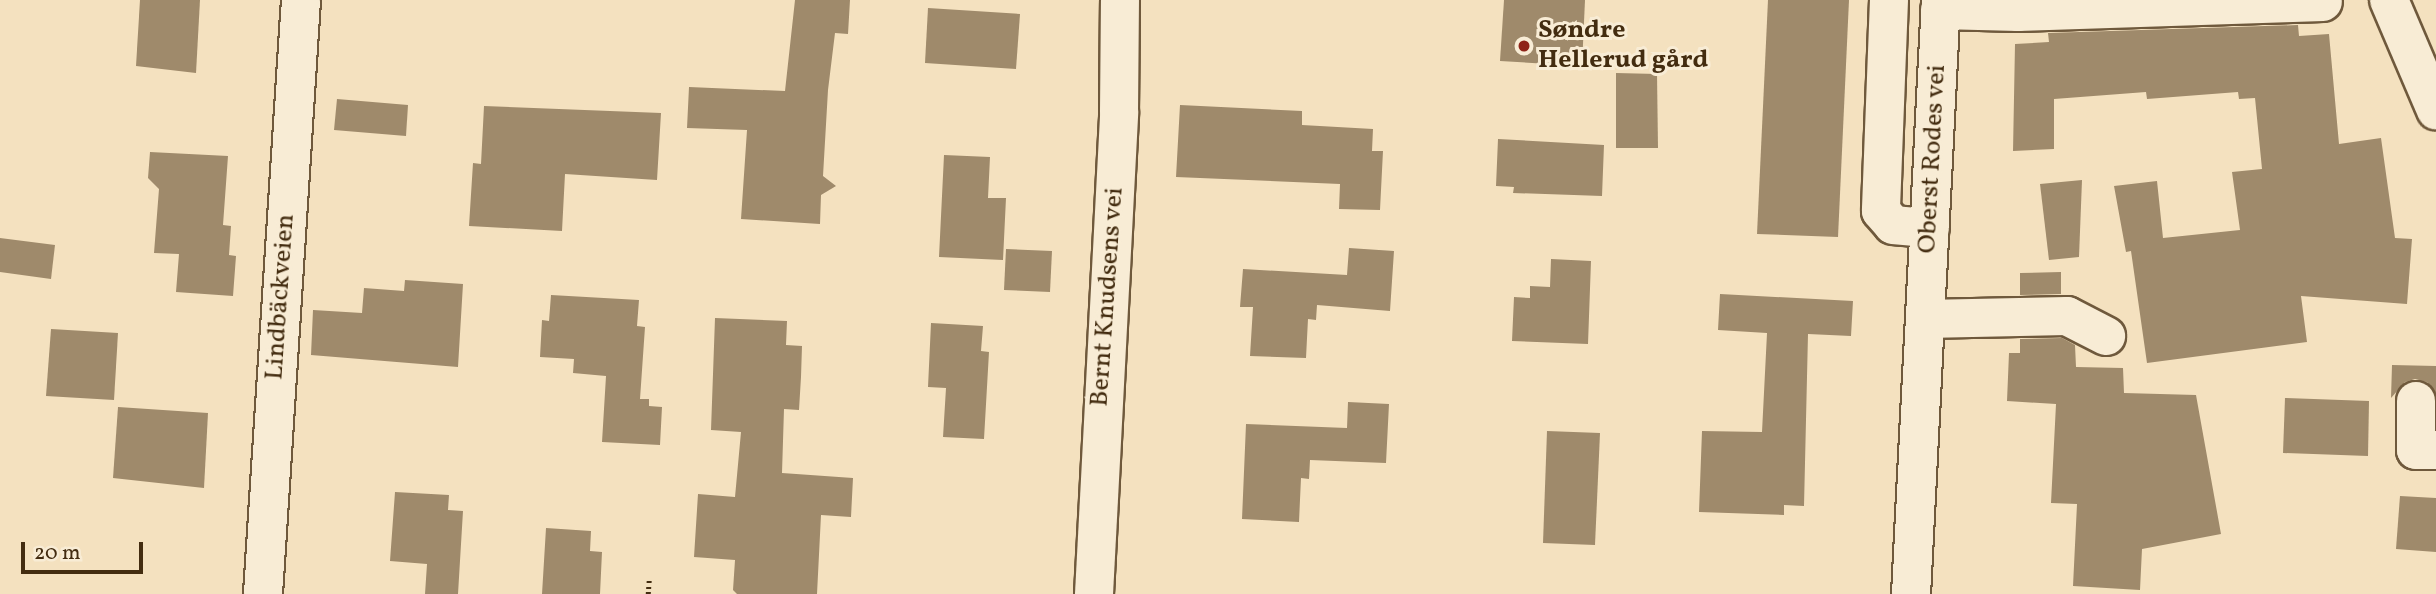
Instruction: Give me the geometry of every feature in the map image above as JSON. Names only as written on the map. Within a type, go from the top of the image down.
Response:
[{"type":"street","name":"Lindbäckveien","points":[[263,594],[301,0]]},
{"type":"street","name":"Bernt Knudsens vei","points":[[1094,594],[1120,0]]},
{"type":"street","points":[[1889,0],[1881,211],[1893,225],[1930,228]]},
{"type":"street","points":[[2389,0],[2436,110]]},
{"type":"street","points":[[1941,5],[2323,2]]},
{"type":"street","name":"Oberst Rodes vei","points":[[1912,594],[1941,5]]},
{"type":"street","points":[[1925,319],[2067,316],[2106,336]]},
{"type":"street","points":[[2416,401],[2416,450],[2436,450]]},
{"type":"path","points":[[648,594],[649,578]]},
{"type":"building","points":[[140,0],[200,0],[196,73],[136,66]]},
{"type":"building","points":[[795,0],[850,0],[848,34],[835,33],[828,90],[823,176],[836,186],[821,195],[820,224],[741,219],[747,130],[687,128],[689,87],[785,91]]},
{"type":"building","points":[[1504,0],[1585,0],[1582,66],[1500,61]]},
{"type":"building","points":[[1768,0],[1849,0],[1838,237],[1757,234]]},
{"type":"building","points":[[928,8],[1020,14],[1016,69],[925,63]]},
{"type":"building","points":[[2298,25],[2299,36],[2329,34],[2339,144],[2381,138],[2395,238],[2412,239],[2407,304],[2301,296],[2307,342],[2147,363],[2131,251],[2126,252],[2114,186],[2157,181],[2163,238],[2240,230],[2232,172],[2262,169],[2255,98],[2239,99],[2238,92],[2147,99],[2146,92],[2054,99],[2054,149],[2013,151],[2015,44],[2049,42],[2048,33]]},
{"type":"building","points":[[1616,73],[1657,74],[1658,148],[1616,148]]},
{"type":"building","points":[[337,99],[408,105],[406,136],[334,130]]},
{"type":"building","points":[[1180,105],[1302,111],[1302,125],[1373,129],[1372,151],[1383,151],[1380,210],[1339,209],[1340,184],[1176,177]]},
{"type":"building","points":[[484,106],[661,113],[657,180],[565,174],[562,231],[469,226],[473,163],[481,164]]},
{"type":"building","points":[[1498,139],[1604,145],[1602,196],[1513,193],[1514,187],[1496,186]]},
{"type":"building","points":[[150,152],[228,156],[223,225],[231,226],[229,255],[236,256],[233,296],[176,292],[179,254],[154,253],[159,189],[148,178]]},
{"type":"building","points":[[944,155],[990,157],[988,198],[1006,198],[1003,260],[939,257]]},
{"type":"building","points":[[2082,180],[2079,257],[2049,260],[2040,184]]},
{"type":"building","points":[[0,238],[55,245],[51,279],[0,272]]},
{"type":"building","points":[[1349,248],[1394,251],[1390,311],[1317,305],[1316,320],[1308,319],[1306,358],[1250,356],[1253,307],[1240,307],[1243,269],[1347,275]]},
{"type":"building","points":[[1006,249],[1052,251],[1050,292],[1004,290]]},
{"type":"building","points":[[1551,259],[1591,261],[1588,344],[1512,341],[1514,297],[1530,298],[1530,286],[1550,287]]},
{"type":"building","points":[[2061,272],[2061,294],[2020,295],[2020,273]]},
{"type":"building","points":[[405,280],[463,284],[458,367],[311,355],[313,310],[362,313],[364,288],[404,291]]},
{"type":"building","points":[[1720,294],[1853,301],[1851,336],[1808,334],[1804,506],[1784,505],[1784,515],[1699,512],[1702,431],[1762,432],[1767,333],[1718,330]]},
{"type":"building","points":[[551,295],[639,300],[637,326],[645,327],[640,399],[649,399],[649,406],[662,407],[660,445],[602,442],[606,376],[573,373],[574,359],[540,357],[542,320],[549,321]]},
{"type":"building","points":[[715,318],[787,321],[786,345],[802,346],[801,377],[799,410],[784,409],[782,473],[853,478],[851,517],[821,515],[817,594],[737,594],[733,590],[735,560],[694,557],[698,494],[735,497],[741,432],[711,430]]},
{"type":"building","points":[[931,323],[983,326],[981,351],[989,352],[984,439],[943,437],[946,388],[928,387]]},
{"type":"building","points":[[51,329],[118,333],[114,400],[46,396]]},
{"type":"building","points":[[2062,338],[2075,345],[2076,367],[2123,368],[2124,393],[2196,395],[2221,534],[2142,549],[2140,590],[2073,586],[2077,504],[2051,503],[2056,404],[2007,401],[2009,353],[2020,353],[2020,339]]},
{"type":"building","points":[[2392,365],[2436,366],[2436,394],[2427,382],[2415,379],[2405,382],[2391,398]]},
{"type":"building","points":[[2285,398],[2369,401],[2368,456],[2283,453]]},
{"type":"building","points":[[1348,402],[1389,404],[1386,463],[1310,460],[1309,479],[1301,478],[1299,522],[1242,519],[1246,424],[1347,428]]},
{"type":"building","points":[[118,407],[208,413],[204,488],[113,478]]},
{"type":"building","points":[[1547,431],[1600,433],[1595,545],[1543,543]]},
{"type":"building","points":[[395,492],[449,495],[448,510],[463,511],[458,594],[425,594],[427,564],[390,561]]},
{"type":"building","points":[[2400,496],[2436,498],[2436,552],[2396,549]]},
{"type":"building","points":[[546,528],[591,531],[590,551],[602,552],[600,594],[542,594]]},
{"type":"place","name":"Søndre Hellerud gård","points":[[1524,46]]}]
